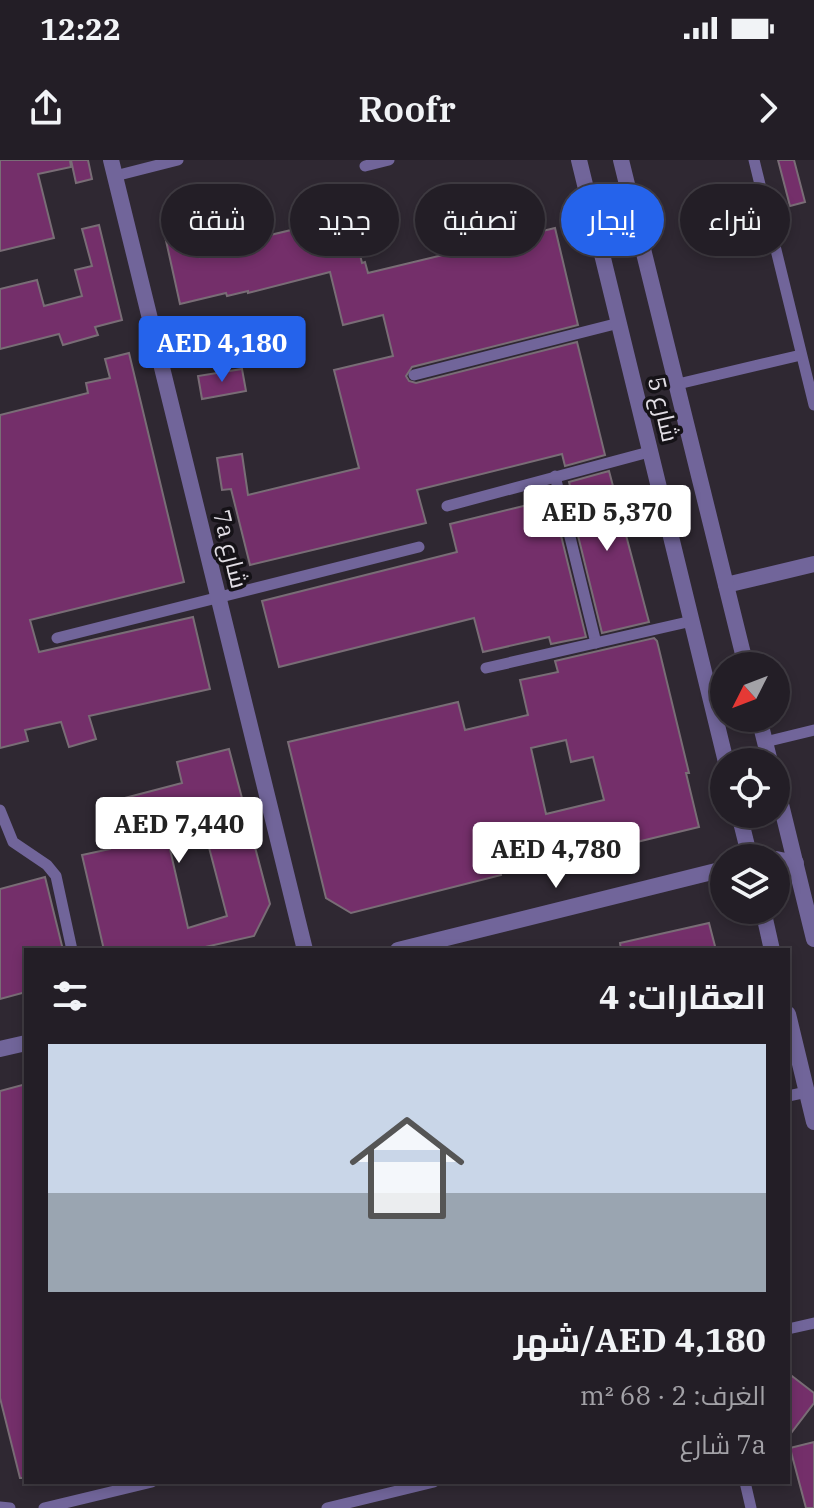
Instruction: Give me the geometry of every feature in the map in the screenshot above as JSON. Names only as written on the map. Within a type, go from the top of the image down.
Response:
[{"type":"street","name":"شارع 5","points":[[579,160],[723,748]]},
{"type":"street","name":"شارع 5","points":[[621,160],[743,652]]},
{"type":"street","name":"7a شارع","points":[[113,168],[305,948]]},
{"type":"street","points":[[726,585],[814,564]]},
{"type":"street","points":[[762,732],[766,748]]},
{"type":"street","points":[[787,828],[814,939]]},
{"type":"street","points":[[790,862],[796,863]]},
{"type":"street","points":[[414,948],[453,943],[710,873]]},
{"type":"street","points":[[766,924],[772,948]]},
{"type":"street","points":[[790,1022],[814,1122]]},
{"type":"street","points":[[0,1049],[24,1043]]},
{"type":"lane","points":[[113,168],[178,160]]},
{"type":"lane","points":[[365,166],[389,160]]},
{"type":"lane","points":[[754,160],[814,405]]},
{"type":"lane","points":[[414,375],[619,323]]},
{"type":"lane","points":[[678,384],[801,355]]},
{"type":"lane","points":[[447,506],[649,452]]},
{"type":"lane","points":[[555,476],[596,643]]},
{"type":"lane","points":[[57,638],[419,547]]},
{"type":"lane","points":[[486,668],[692,621]]},
{"type":"lane","points":[[765,742],[814,730]]},
{"type":"lane","points":[[0,810],[13,842],[47,865],[56,876],[72,948]]},
{"type":"lane","points":[[790,1096],[807,1092]]},
{"type":"lane","points":[[790,1329],[814,1323]]},
{"type":"lane","points":[[44,1508],[144,1484]]},
{"type":"lane","points":[[327,1508],[426,1484]]},
{"type":"lane","points":[[745,1484],[751,1508]]},
{"type":"lane","points":[[0,1507],[10,1508]]},
{"type":"building","points":[[0,160],[70,160],[71,167],[38,174],[54,238],[0,251]]},
{"type":"building","points":[[71,160],[88,160],[92,179],[76,183]]},
{"type":"building","points":[[778,160],[794,160],[805,202],[790,206],[790,184],[784,184]]},
{"type":"building","points":[[99,225],[122,320],[95,327],[98,335],[63,345],[59,334],[0,349],[0,289],[37,280],[44,306],[82,296],[75,270],[92,266],[82,229]]},
{"type":"building","points":[[555,228],[578,325],[412,367],[406,376],[416,383],[577,342],[605,455],[565,466],[562,454],[417,490],[426,523],[250,565],[231,489],[222,490],[217,458],[242,454],[248,495],[359,468],[334,370],[393,356],[383,315],[343,325],[330,272],[248,293],[227,296],[226,293],[180,304],[169,256],[274,256],[274,234],[290,230],[290,256],[360,256],[368,273],[439,256],[545,256],[545,230]]},
{"type":"building","points":[[129,353],[184,582],[30,620],[39,652],[193,617],[210,689],[89,716],[96,739],[69,747],[61,722],[25,730],[28,741],[0,748],[0,415],[88,393],[86,383],[110,378],[105,359]]},
{"type":"building","points":[[242,369],[246,391],[202,399],[198,376]]},
{"type":"building","points":[[609,471],[649,622],[602,633],[568,495],[572,494],[569,482]]},
{"type":"building","points":[[552,499],[586,637],[551,644],[549,637],[483,652],[474,618],[279,667],[262,601],[457,552],[450,524]]},
{"type":"building","points":[[654,638],[657,641],[699,827],[587,854],[584,842],[498,861],[501,875],[351,913],[326,898],[288,742],[458,702],[465,730],[528,715],[520,680],[558,672],[555,661]],"holes":[[[566,740],[571,762],[593,757],[604,800],[546,814],[531,748]]]},
{"type":"building","points":[[229,749],[270,904],[254,936],[201,948],[104,948],[82,855],[110,849],[98,805],[182,783],[177,762]],"holes":[[[206,836],[227,916],[188,928],[169,845]]]},
{"type":"building","points":[[45,877],[63,948],[24,948],[24,993],[0,999],[0,889]]},
{"type":"building","points":[[709,923],[715,948],[621,948],[620,943]]},
{"type":"building","points":[[24,1085],[24,1478],[20,1478],[0,1398],[0,1091]]},
{"type":"building","points":[[790,1375],[814,1393],[814,1403],[790,1434]]},
{"type":"building","points":[[814,1442],[814,1508],[806,1508],[790,1448]]}]
